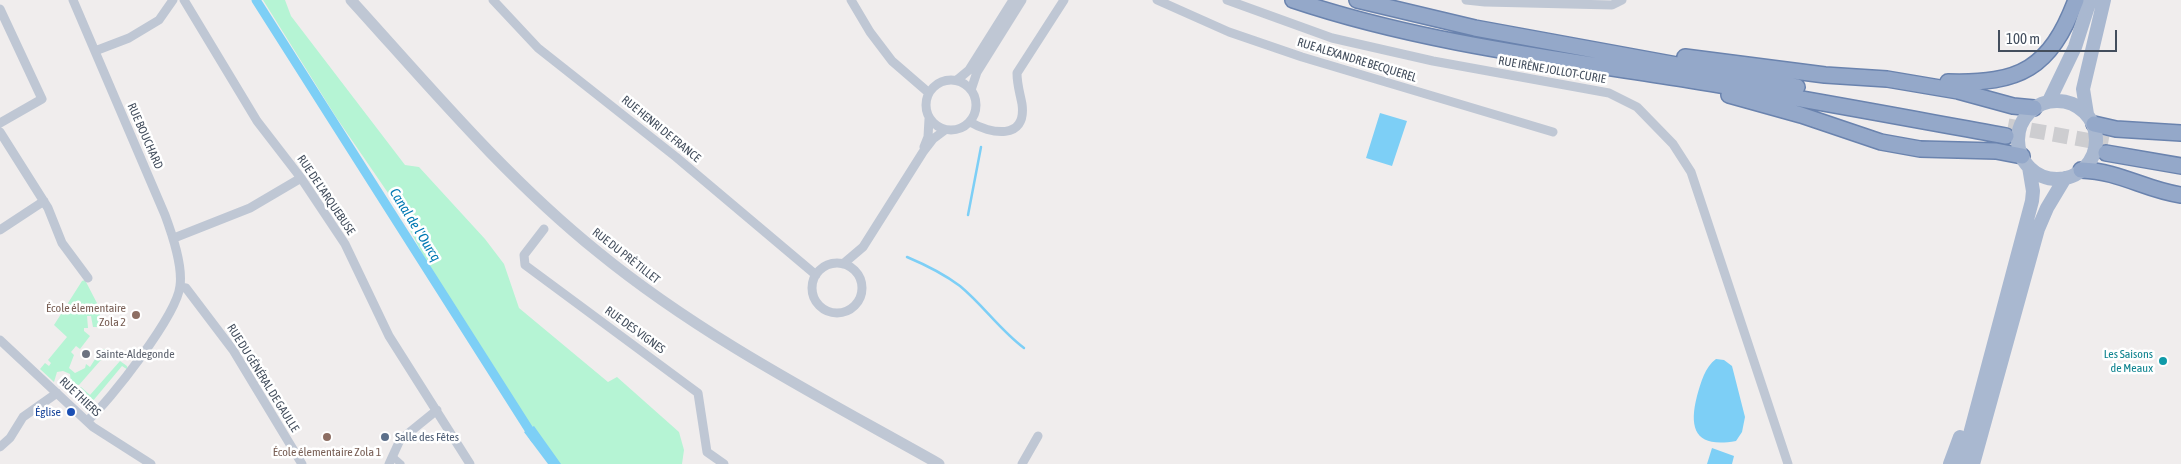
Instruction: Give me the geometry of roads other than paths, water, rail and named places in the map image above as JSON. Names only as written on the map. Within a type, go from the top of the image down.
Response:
[{"type":"highway","points":[[1294,0],[1336,14],[1409,33],[1511,52],[2007,131],[1475,28],[1357,0]]},
{"type":"highway","points":[[1611,54],[1647,52],[1825,75],[1982,83],[2015,77],[2032,67],[2052,48],[2068,21],[2076,0]]},
{"type":"highway","points":[[1887,79],[1958,91],[2013,106],[2034,108]]},
{"type":"highway","points":[[1688,80],[1720,93],[1801,115],[1881,142],[1920,148],[1996,151],[2025,162]]},
{"type":"highway","points":[[2090,119],[2116,129],[2181,132]]},
{"type":"highway","points":[[2181,157],[2107,149],[2181,166]]},
{"type":"highway","points":[[2082,170],[2108,172],[2169,193],[2181,195]]},
{"type":"main road","points":[[2049,101],[2075,47],[2090,0]]},
{"type":"main road","points":[[2025,162],[2040,175],[2052,179],[2066,178],[2082,170],[2090,161],[2095,150],[2096,138],[2083,99],[2085,77],[2104,0]]},
{"type":"main road","points":[[1962,464],[2032,201],[2033,191],[2018,135],[2024,120],[2034,108],[2049,101],[2070,102],[2090,119]]},
{"type":"main road","points":[[1973,464],[2038,229],[2047,208],[2066,178]]},
{"type":"main road","points":[[1950,464],[1991,333],[2010,282]]},
{"type":"street","name":"RUE BOUCHARD","points":[[73,0],[174,238],[180,287]]},
{"type":"street","points":[[95,51],[129,38],[159,20],[173,0]]},
{"type":"street","name":"RUE DE L'ARQUEBUSE","points":[[184,0],[257,121],[301,178],[345,244],[390,336],[470,464]]},
{"type":"street","name":"RUE DU PRÉ TILLET","points":[[351,0],[506,169],[597,252],[671,307],[729,345],[939,464]]},
{"type":"street","name":"RUE HENRI DE FRANCE","points":[[493,0],[538,48],[676,157],[816,276]]},
{"type":"street","points":[[851,0],[870,32],[892,61],[928,92]]},
{"type":"street","points":[[923,152],[928,136],[929,119],[925,106],[928,92],[941,82],[957,80],[969,70],[1012,0]]},
{"type":"street","points":[[971,90],[978,72],[1022,0]]},
{"type":"street","points":[[970,122],[989,132],[1004,133],[1015,127],[1021,118],[1022,104],[1017,87],[1017,73],[1064,0]]},
{"type":"street","name":"RUE ALEXANDRE BECQUEREL","points":[[1157,0],[1230,32],[1302,57],[1553,132]]},
{"type":"street","name":"RUE IRÈNE JOLLOT-CURIE","points":[[1227,0],[1332,38],[1433,61],[1609,93],[1637,107],[1673,144],[1691,172],[1788,464]]},
{"type":"street","points":[[1466,0],[1612,4],[1622,0]]},
{"type":"street","points":[[0,9],[42,99],[0,123]]},
{"type":"street","points":[[929,119],[945,130],[959,129],[970,122],[976,106],[971,90],[957,80]]},
{"type":"street","points":[[856,272],[863,247],[923,152],[933,139],[945,130]]},
{"type":"street","points":[[0,132],[44,201],[62,243],[88,278]]},
{"type":"street","points":[[174,238],[250,208],[301,178]]},
{"type":"street","points":[[0,230],[44,201]]},
{"type":"street","name":"RUE DES VIGNES","points":[[544,229],[524,255],[525,265],[698,393],[707,452],[724,464]]},
{"type":"street","points":[[843,264],[863,247]]},
{"type":"street","points":[[843,264],[856,272],[862,286],[858,302],[852,308],[836,313],[820,307],[812,292],[816,276],[827,265],[843,264]]},
{"type":"street","points":[[87,421],[134,368],[172,306],[180,287]]},
{"type":"street","name":"RUE DU GÉNÉRAL DE GAULLE","points":[[180,287],[186,288],[233,350],[302,464]]},
{"type":"street","name":"RUE THIERS","points":[[0,340],[87,421],[151,464]]},
{"type":"street","points":[[0,447],[10,438],[23,417],[57,393]]},
{"type":"street","points":[[401,464],[392,457],[400,440],[437,410]]},
{"type":"street","points":[[1022,464],[1038,436]]},
{"type":"water","points":[[1380,113],[1407,121],[1392,166],[1366,158]]},
{"type":"water","points":[[1716,359],[1724,360],[1732,366],[1745,417],[1742,432],[1736,441],[1712,442],[1698,434],[1695,427],[1694,408],[1700,385],[1706,371]]},
{"type":"water","points":[[534,426],[561,464],[548,464],[524,432]]},
{"type":"water","points":[[1712,448],[1734,456],[1732,464],[1707,464]]},
{"type":"waterway","name":"Canal de l'Ourcq","points":[[256,0],[535,439]]},
{"type":"waterway","points":[[968,215],[981,147]]},
{"type":"waterway","points":[[907,257],[935,270],[960,286],[1024,348]]},
{"type":"tunnel","points":[[2008,126],[2108,144]]},
{"type":"place","name":"École élementaire Zola 2","points":[[136,315]]},
{"type":"place","name":"Sainte-Aldegonde","points":[[86,354]]},
{"type":"place","name":"Les Saisons de Meaux","points":[[2163,361]]},
{"type":"place","name":"Église","points":[[71,412]]},
{"type":"place","name":"École élementaire Zola 1","points":[[327,437]]},
{"type":"place","name":"Salle des Fêtes","points":[[385,437]]}]
